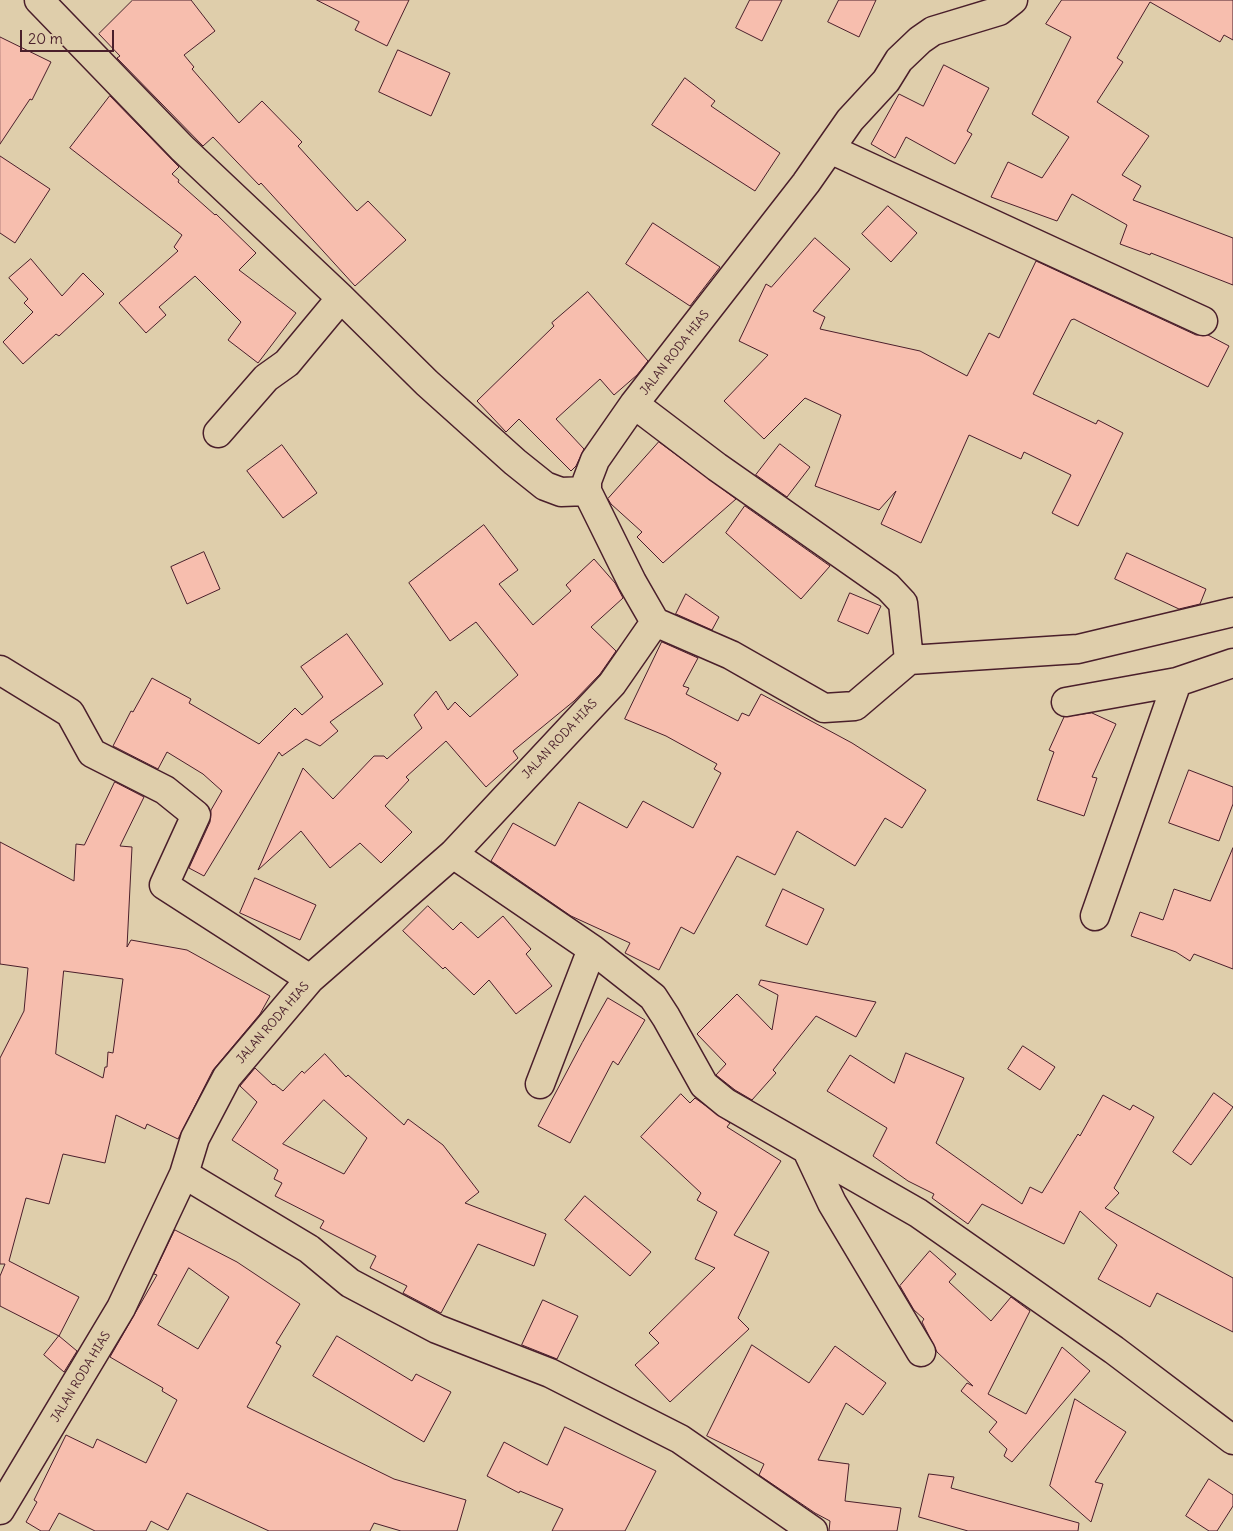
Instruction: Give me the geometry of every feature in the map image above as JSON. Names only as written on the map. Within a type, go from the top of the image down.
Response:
[{"type":"street","points":[[39,0],[182,148],[341,298],[427,383],[545,486],[561,492],[587,491],[632,582],[655,622],[731,656],[824,708],[855,706],[909,660],[1078,649],[1233,612]]},
{"type":"street","name":"JALAN RODA HIAS","points":[[587,491],[587,481],[595,460],[634,404],[806,183],[850,120],[886,81],[899,60],[920,40],[933,31],[998,11],[1013,0]]},
{"type":"street","points":[[830,149],[1203,322]]},
{"type":"street","points":[[218,433],[266,378],[287,363],[341,298]]},
{"type":"street","points":[[634,404],[888,587],[903,603],[909,660]]},
{"type":"street","name":"JALAN RODA HIAS","points":[[0,1510],[122,1308],[184,1174],[194,1138],[227,1076],[310,979],[453,854],[612,684],[655,622]]},
{"type":"street","points":[[1066,702],[1176,682],[1233,663]]},
{"type":"street","points":[[0,670],[70,713],[92,753],[165,790],[196,815],[164,885],[310,979]]},
{"type":"street","points":[[1094,916],[1176,682]]},
{"type":"street","points":[[453,854],[592,949],[652,997],[666,1017],[704,1085],[726,1104],[918,1213],[1114,1350],[1233,1440]]},
{"type":"street","points":[[540,1084],[592,949]]},
{"type":"street","points":[[807,1150],[832,1203],[921,1352]]},
{"type":"street","points":[[184,1174],[309,1249],[350,1283],[437,1329],[550,1373],[680,1438],[813,1531]]},
{"type":"building","points":[[133,0],[191,0],[215,31],[184,55],[194,67],[192,69],[239,123],[262,101],[302,142],[298,146],[357,211],[368,201],[406,240],[355,286],[261,183],[259,185],[213,137],[203,146],[117,58],[120,56],[99,34]]},
{"type":"building","points":[[317,0],[409,0],[387,46],[355,30],[359,22]]},
{"type":"building","points":[[750,0],[782,0],[762,41],[736,28]]},
{"type":"building","points":[[839,0],[876,0],[859,37],[828,22]]},
{"type":"building","points":[[1062,0],[1233,0],[1233,40],[1224,35],[1220,42],[1150,2],[1117,58],[1123,62],[1097,102],[1149,136],[1122,175],[1141,186],[1133,200],[1233,238],[1233,285],[1151,253],[1150,255],[1120,244],[1127,225],[1072,194],[1057,221],[991,197],[1008,162],[1042,178],[1069,137],[1032,114],[1071,37],[1046,24]]},
{"type":"building","points":[[0,37],[51,62],[32,100],[30,99],[0,144]]},
{"type":"building","points":[[398,50],[450,73],[431,116],[379,92]]},
{"type":"building","points":[[944,65],[989,88],[967,131],[972,134],[955,164],[906,137],[895,158],[871,144],[899,94],[923,106]]},
{"type":"building","points":[[685,78],[715,101],[711,106],[780,153],[755,191],[652,125]]},
{"type":"building","points":[[110,96],[179,167],[172,174],[179,180],[178,182],[216,214],[256,253],[239,270],[296,313],[258,363],[228,340],[241,322],[195,276],[159,307],[166,315],[146,333],[119,303],[178,251],[174,247],[182,235],[70,148]]},
{"type":"building","points":[[0,156],[50,189],[15,243],[0,233]]},
{"type":"building","points":[[888,206],[917,233],[891,262],[862,234]]},
{"type":"building","points":[[653,223],[720,267],[690,306],[626,264]]},
{"type":"building","points":[[815,238],[850,269],[813,311],[825,317],[820,329],[920,351],[967,376],[989,333],[999,338],[1036,261],[1196,335],[1208,335],[1229,346],[1208,387],[1074,319],[1071,320],[1033,394],[1096,424],[1098,420],[1123,433],[1078,526],[1052,513],[1071,475],[1024,452],[1021,459],[969,435],[921,543],[881,524],[896,491],[879,510],[815,486],[841,415],[805,398],[764,439],[724,401],[768,355],[739,341],[766,284],[771,287]]},
{"type":"building","points":[[31,259],[62,296],[83,273],[104,294],[59,336],[56,334],[23,364],[3,342],[33,312],[24,303],[28,299],[9,278]]},
{"type":"building","points":[[588,292],[648,361],[637,375],[614,395],[600,379],[556,419],[584,449],[576,466],[571,471],[519,419],[506,432],[477,401],[554,326],[552,323]]},
{"type":"building","points":[[659,442],[736,499],[663,563],[637,537],[642,532],[608,499]]},
{"type":"building","points":[[780,444],[810,467],[787,497],[756,475]]},
{"type":"building","points":[[282,445],[317,493],[283,518],[247,471]]},
{"type":"building","points":[[745,506],[830,566],[801,599],[726,533]]},
{"type":"building","points":[[484,525],[518,570],[499,584],[533,625],[571,591],[566,585],[594,559],[615,583],[623,598],[591,627],[616,651],[600,674],[574,701],[513,751],[518,758],[486,787],[446,741],[406,777],[409,780],[385,806],[412,832],[381,863],[360,843],[330,868],[301,831],[258,870],[303,768],[333,799],[374,756],[384,756],[387,759],[422,728],[414,715],[436,691],[448,710],[455,702],[470,717],[518,675],[476,622],[450,641],[409,583]]},
{"type":"building","points":[[204,552],[220,589],[187,604],[171,567]]},
{"type":"building","points":[[1127,553],[1206,589],[1200,604],[1179,609],[1115,579]]},
{"type":"building","points":[[850,593],[881,606],[868,634],[838,621]]},
{"type":"building","points":[[686,594],[719,617],[712,630],[676,614]]},
{"type":"building","points":[[347,634],[383,684],[330,722],[338,731],[320,746],[306,739],[282,756],[279,752],[204,876],[189,868],[210,822],[211,810],[222,791],[203,774],[167,752],[158,769],[113,746],[131,711],[133,712],[152,678],[191,699],[189,703],[259,744],[295,708],[302,715],[323,697],[301,667]]},
{"type":"building","points":[[662,642],[698,658],[683,686],[689,688],[686,694],[738,721],[742,713],[749,716],[761,694],[852,743],[926,790],[902,828],[885,818],[855,866],[797,831],[775,875],[737,856],[694,934],[681,927],[659,970],[625,953],[630,943],[571,916],[491,861],[513,823],[555,846],[579,802],[627,828],[643,801],[693,828],[721,773],[714,769],[717,764],[666,736],[625,719]]},
{"type":"building","points":[[1092,713],[1116,724],[1092,777],[1097,778],[1084,816],[1037,800],[1054,752],[1049,750],[1064,717]]},
{"type":"building","points":[[1189,770],[1233,787],[1233,804],[1219,841],[1169,823]]},
{"type":"building","points":[[115,782],[144,797],[120,846],[132,847],[127,947],[131,940],[187,950],[270,996],[260,1014],[213,1070],[178,1139],[147,1124],[145,1129],[116,1115],[105,1163],[63,1154],[49,1204],[26,1198],[9,1261],[79,1297],[59,1336],[0,1306],[0,1276],[5,1264],[0,1264],[0,1058],[24,1011],[28,968],[0,964],[0,842],[74,881],[76,844],[84,845]],"holes":[[[64,971],[123,979],[113,1053],[108,1052],[107,1067],[105,1067],[103,1078],[56,1054]]]},
{"type":"building","points":[[1233,848],[1233,969],[1194,954],[1190,961],[1176,952],[1131,936],[1140,912],[1163,920],[1174,889],[1210,901]]},
{"type":"building","points":[[255,878],[316,905],[300,940],[240,913]]},
{"type":"building","points":[[783,889],[824,909],[807,945],[766,926]]},
{"type":"building","points":[[428,906],[453,930],[461,922],[478,938],[503,916],[531,949],[526,954],[552,986],[516,1014],[489,980],[474,995],[403,931]]},
{"type":"building","points":[[761,980],[876,1002],[856,1037],[816,1016],[773,1070],[776,1073],[752,1100],[716,1075],[726,1064],[697,1034],[737,994],[772,1030],[778,995],[759,985]]},
{"type":"building","points":[[608,998],[645,1020],[618,1065],[613,1061],[570,1143],[538,1126]]},
{"type":"building","points":[[1023,1046],[1055,1067],[1040,1090],[1008,1069]]},
{"type":"building","points":[[906,1053],[964,1078],[936,1143],[1022,1204],[1030,1187],[1042,1193],[1078,1134],[1080,1136],[1103,1095],[1130,1110],[1133,1105],[1154,1117],[1114,1188],[1119,1193],[1105,1208],[1233,1278],[1233,1332],[1157,1293],[1150,1307],[1098,1279],[1117,1245],[1080,1211],[1064,1244],[982,1204],[968,1224],[932,1198],[934,1194],[908,1181],[873,1156],[887,1128],[827,1091],[850,1055],[894,1083]]},
{"type":"building","points":[[325,1054],[346,1077],[348,1075],[404,1125],[408,1119],[443,1145],[479,1192],[465,1203],[546,1234],[534,1266],[478,1244],[441,1313],[403,1293],[407,1286],[370,1268],[376,1256],[320,1228],[324,1221],[275,1196],[282,1183],[274,1179],[278,1170],[232,1140],[257,1102],[240,1086],[255,1068],[273,1085],[283,1091],[302,1071],[304,1073]],"holes":[[[324,1100],[367,1138],[344,1174],[283,1144]]]},
{"type":"building","points":[[1214,1093],[1233,1107],[1191,1165],[1173,1152]]},
{"type":"building","points":[[681,1094],[690,1103],[695,1098],[730,1123],[727,1127],[781,1161],[734,1235],[769,1252],[738,1318],[749,1329],[670,1402],[635,1365],[659,1343],[649,1333],[715,1268],[695,1259],[717,1212],[697,1200],[701,1193],[641,1137]]},
{"type":"building","points":[[585,1196],[651,1252],[630,1276],[565,1220]]},
{"type":"building","points":[[175,1230],[237,1262],[300,1304],[276,1343],[281,1346],[247,1407],[394,1479],[466,1500],[457,1531],[401,1531],[374,1523],[370,1531],[269,1531],[187,1493],[168,1530],[151,1521],[146,1531],[95,1531],[59,1513],[49,1531],[41,1531],[26,1522],[37,1502],[34,1500],[66,1435],[93,1448],[97,1439],[146,1463],[177,1400],[162,1391],[163,1388],[110,1357],[157,1275],[154,1274]],"holes":[[[189,1268],[229,1297],[198,1349],[158,1325]]]},
{"type":"building","points":[[930,1251],[956,1274],[949,1282],[991,1321],[1011,1297],[1030,1311],[988,1394],[1026,1414],[1062,1347],[1090,1371],[1012,1462],[1004,1456],[1007,1449],[989,1432],[997,1422],[961,1391],[967,1383],[973,1386],[937,1352],[922,1322],[924,1319],[914,1310],[900,1286]]},
{"type":"building","points":[[543,1300],[578,1316],[557,1359],[522,1345]]},
{"type":"building","points":[[59,1336],[77,1351],[64,1372],[44,1355]]},
{"type":"building","points":[[337,1336],[412,1381],[416,1374],[451,1392],[424,1442],[313,1376]]},
{"type":"building","points":[[752,1345],[809,1383],[835,1346],[886,1383],[863,1415],[846,1403],[818,1460],[849,1464],[845,1501],[901,1508],[897,1531],[829,1531],[830,1521],[759,1475],[764,1464],[707,1436]]},
{"type":"building","points":[[1075,1399],[1126,1432],[1095,1482],[1103,1484],[1091,1522],[1050,1486]]},
{"type":"building","points":[[565,1427],[656,1471],[625,1531],[552,1531],[563,1509],[520,1491],[519,1493],[487,1476],[504,1442],[547,1465]]},
{"type":"building","points":[[929,1474],[954,1477],[951,1488],[1079,1523],[1078,1531],[968,1531],[919,1517]]},
{"type":"building","points":[[1209,1479],[1233,1495],[1233,1506],[1217,1531],[1209,1531],[1186,1516]]}]
